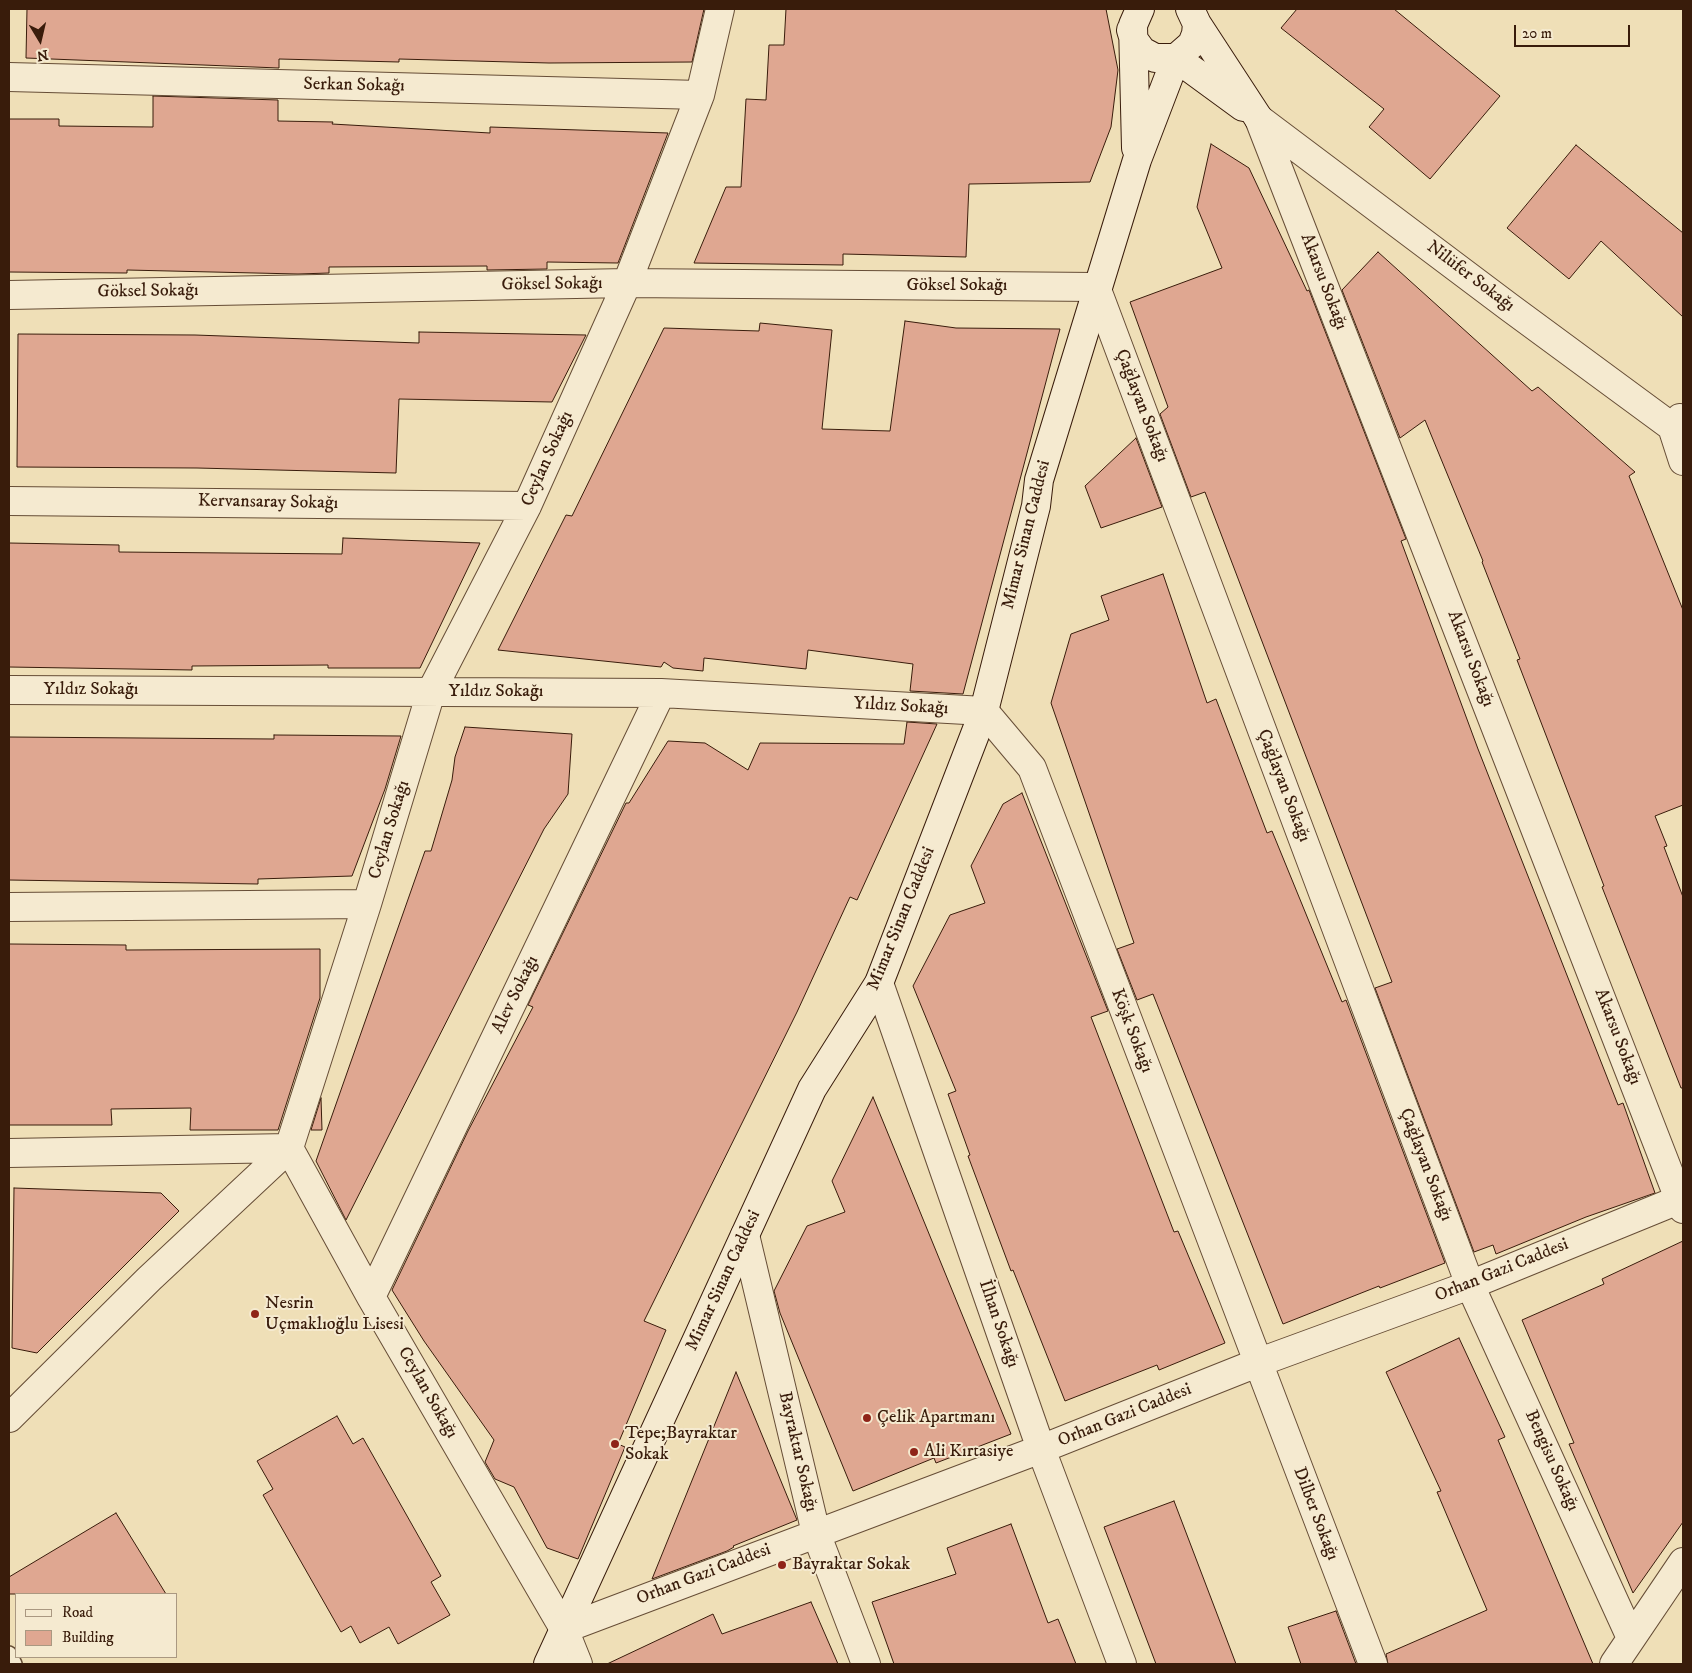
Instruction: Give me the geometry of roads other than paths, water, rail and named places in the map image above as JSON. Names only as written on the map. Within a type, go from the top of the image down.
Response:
[{"type":"street","name":"Ceylan Sokağı","points":[[578,1664],[564,1629],[371,1297],[288,1148],[367,904],[431,692],[527,506],[627,283],[700,95],[720,9]]},
{"type":"street","points":[[1126,9],[1134,40],[1142,51],[1155,58],[1176,58],[1192,44],[1196,34],[1197,14]]},
{"type":"street","points":[[1137,160],[1133,25],[1140,9]]},
{"type":"street","name":"Nilüfer Sokağı","points":[[1197,14],[1260,119]]},
{"type":"street","name":"Nilüfer Sokağı","points":[[1176,58],[1680,425]]},
{"type":"street","name":"Mimar Sinan Caddesi","points":[[548,1664],[812,1089],[879,982],[984,712],[1036,506],[1039,480],[1096,287],[1137,160],[1176,58]]},
{"type":"street","name":"Serkan Sokağı","points":[[9,77],[700,95]]},
{"type":"street","name":"Akarsu Sokağı","points":[[1260,119],[1682,1202]]},
{"type":"street","name":"Göksel Sokağı","points":[[9,295],[627,283],[1096,287]]},
{"type":"street","name":"Çağlayan Sokağı","points":[[1096,287],[1470,1284]]},
{"type":"street","points":[[1680,425],[1683,461]]},
{"type":"street","name":"Kervansaray Sokağı","points":[[9,500],[527,506]]},
{"type":"street","name":"Yıldız Sokağı","points":[[9,690],[661,693],[984,712]]},
{"type":"street","name":"Alev Sokağı","points":[[371,1297],[661,693]]},
{"type":"street","name":"Köşk Sokağı","points":[[984,712],[1032,768],[1257,1363]]},
{"type":"street","points":[[9,907],[367,904]]},
{"type":"street","name":"İlhan Sokağı","points":[[879,982],[1041,1450],[1122,1664]]},
{"type":"street","points":[[9,1153],[288,1148]]},
{"type":"street","points":[[9,1418],[149,1279],[288,1148]]},
{"type":"street","name":"Orhan Gazi Caddesi","points":[[564,1629],[1041,1450],[1257,1363],[1470,1284],[1682,1202]]},
{"type":"street","name":"Bayraktar Sokağı","points":[[745,1235],[816,1533],[866,1664]]},
{"type":"street","name":"Bengisu Sokağı","points":[[1470,1284],[1631,1638]]},
{"type":"street","name":"Dilber Sokağı","points":[[1257,1363],[1373,1664]]},
{"type":"street","points":[[1614,1664],[1683,1562]]},
{"type":"lane","points":[[9,1654],[14,1664]]},
{"type":"place","name":"Nesrin Uçmaklıoğlu Lisesi","points":[[255,1314]]},
{"type":"place","name":"Çelik Apartmanı","points":[[867,1418]]},
{"type":"place","name":"Tepe;Bayraktar Sokak","points":[[615,1444]]},
{"type":"place","name":"Ali Kırtasiye","points":[[914,1452]]},
{"type":"place","name":"Bayraktar Sokak","points":[[782,1565]]}]
